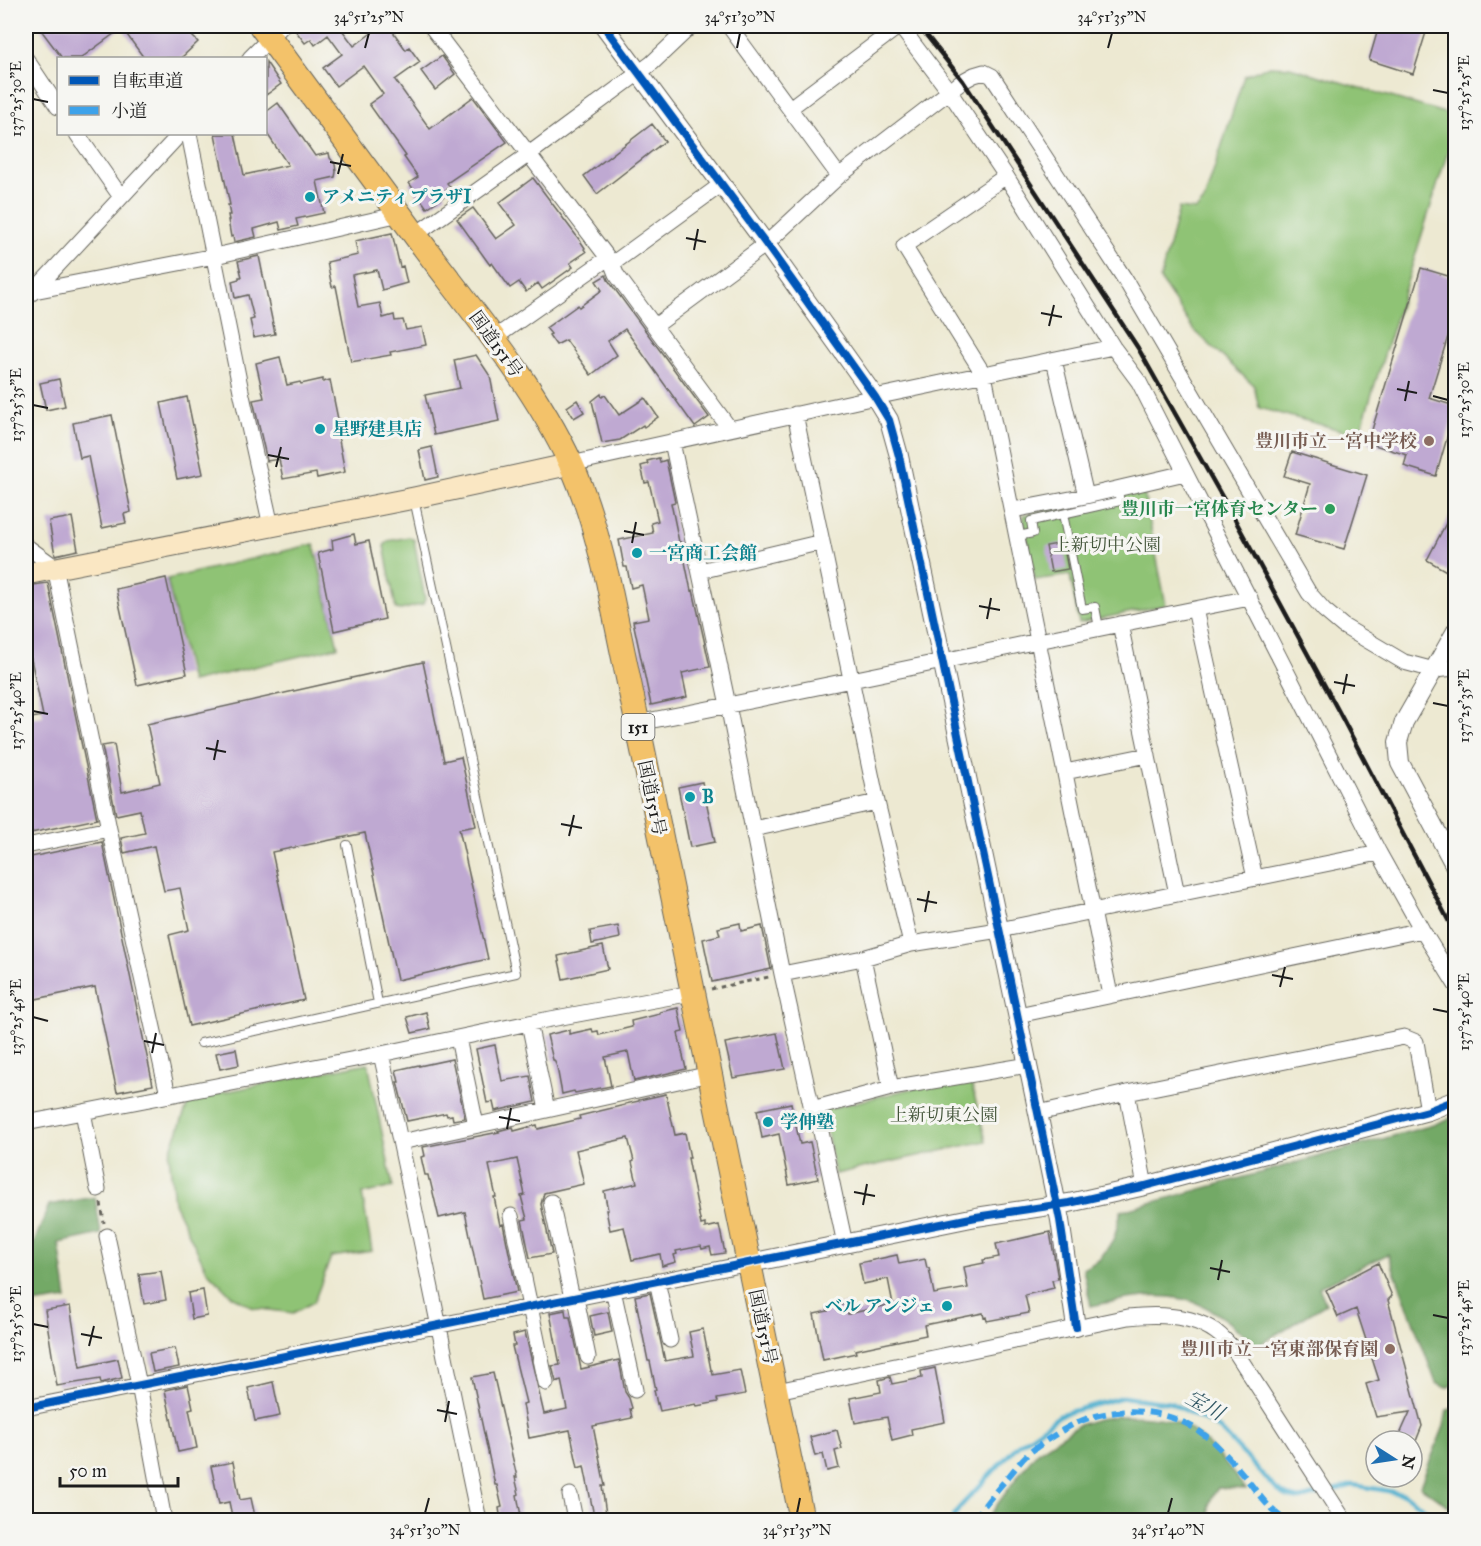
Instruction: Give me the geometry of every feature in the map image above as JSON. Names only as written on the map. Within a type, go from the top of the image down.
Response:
[{"type":"highway","name":"国道151号","points":[[271,29],[399,214],[515,368],[553,428],[583,492],[596,531],[608,580],[637,723],[699,992],[710,1074],[802,1521]]},
{"type":"main road","points":[[26,574],[414,498],[571,464]]},
{"type":"street","points":[[431,26],[610,261],[616,274],[730,429]]},
{"type":"street","points":[[604,26],[766,244],[889,420],[899,456],[1018,1015],[1057,1205],[1076,1327]]},
{"type":"street","points":[[415,235],[652,63],[690,26]]},
{"type":"street","points":[[729,26],[839,176]]},
{"type":"street","points":[[790,108],[900,26],[950,91],[1113,347],[1139,382],[1379,853],[1455,985]]},
{"type":"street","points":[[251,57],[271,29]]},
{"type":"street","points":[[26,59],[57,106]]},
{"type":"street","points":[[655,326],[766,244],[839,176],[950,91],[974,75],[984,72],[992,76],[1126,281],[1309,593],[1343,626],[1404,662],[1434,670],[1455,668]]},
{"type":"street","points":[[78,135],[121,197]]},
{"type":"street","points":[[28,294],[179,135]]},
{"type":"street","points":[[189,135],[271,526]]},
{"type":"street","points":[[1006,176],[904,246],[984,375],[1110,995]]},
{"type":"street","points":[[493,339],[722,184]]},
{"type":"street","points":[[28,294],[214,256],[399,214]]},
{"type":"street","points":[[571,464],[1113,347]]},
{"type":"street","points":[[1054,360],[1086,496]]},
{"type":"street","points":[[795,414],[878,802],[912,944]]},
{"type":"street","points":[[672,442],[812,1109],[891,1088],[1028,1065]]},
{"type":"street","points":[[1012,510],[1185,473]]},
{"type":"street","points":[[700,571],[822,543]]},
{"type":"street","points":[[26,546],[55,567],[109,829],[168,1095]]},
{"type":"street","points":[[637,723],[852,681],[1038,640],[1250,598]]},
{"type":"street","points":[[1195,609],[1255,878]]},
{"type":"street","points":[[1120,624],[1177,894]]},
{"type":"street","points":[[1455,631],[1404,722],[1398,742],[1400,763],[1455,868]]},
{"type":"street","points":[[1065,772],[1148,755]]},
{"type":"street","points":[[753,829],[878,802]]},
{"type":"street","points":[[26,846],[109,829]]},
{"type":"street","points":[[782,974],[862,958],[912,944],[999,930],[1379,853]]},
{"type":"street","points":[[1018,1015],[1422,930]]},
{"type":"street","points":[[862,958],[891,1088]]},
{"type":"street","points":[[26,1123],[529,1023],[699,992]]},
{"type":"street","points":[[529,1023],[547,1110]]},
{"type":"street","points":[[1038,1113],[1404,1037],[1416,1042],[1428,1111]]},
{"type":"street","points":[[458,1038],[476,1125]]},
{"type":"street","points":[[381,1054],[479,1521]]},
{"type":"street","points":[[401,1142],[710,1074]]},
{"type":"street","points":[[1127,1093],[1144,1186]]},
{"type":"street","points":[[26,1408],[976,1217],[1057,1205],[1144,1186],[1428,1111],[1455,1100]]},
{"type":"street","points":[[83,1112],[98,1190]]},
{"type":"street","points":[[818,1118],[845,1244]]},
{"type":"street","points":[[551,1202],[588,1357]]},
{"type":"street","points":[[511,1216],[546,1383]]},
{"type":"street","points":[[107,1236],[139,1385],[164,1521]]},
{"type":"street","points":[[657,1281],[670,1340]]},
{"type":"street","points":[[613,1290],[635,1390]]},
{"type":"street","points":[[777,1391],[1128,1317],[1154,1315],[1194,1321],[1214,1330],[1233,1348],[1342,1519]]},
{"type":"street","points":[[570,1495],[575,1521]]},
{"type":"lane","points":[[1018,536],[1032,533],[1030,521],[1120,501],[1117,488]]},
{"type":"lane","points":[[201,1043],[516,973],[414,498]]},
{"type":"lane","points":[[1063,514],[1082,609],[1095,607],[1099,628]]},
{"type":"lane","points":[[347,845],[378,1004]]},
{"type":"path","points":[[699,992],[782,974]]},
{"type":"path","points":[[98,1190],[107,1236]]},
{"type":"green space","points":[[1269,66],[1290,67],[1455,116],[1455,129],[1359,435],[1259,408],[1254,386],[1193,329],[1160,279],[1179,208],[1196,210],[1204,201],[1244,76]]},
{"type":"green space","name":"上新切中公園","points":[[1143,488],[1166,605],[1079,623],[1070,575],[1035,580],[1023,515]]},
{"type":"green space","points":[[409,537],[414,540],[425,599],[423,604],[401,610],[396,609],[384,546],[388,541]]},
{"type":"green space","points":[[314,544],[338,647],[191,682],[167,579]]},
{"type":"green space","points":[[368,1063],[393,1187],[362,1194],[372,1251],[331,1257],[314,1302],[293,1313],[254,1308],[232,1296],[207,1271],[174,1203],[169,1154],[190,1099]]},
{"type":"green space","name":"上新切東公園","points":[[969,1075],[986,1141],[835,1174],[823,1110]]},
{"type":"green space","points":[[1455,1116],[1455,1384],[1447,1388],[1436,1383],[1388,1254],[1319,1287],[1326,1304],[1257,1346],[1216,1313],[1180,1299],[1136,1298],[1091,1306],[1083,1269],[1099,1260],[1114,1239],[1121,1211],[1433,1125]]},
{"type":"green space","points":[[95,1197],[101,1234],[59,1243],[67,1299],[26,1305],[26,1254],[29,1255],[49,1205]]},
{"type":"green space","points":[[1456,1408],[1455,1509],[1424,1489],[1424,1476],[1444,1426],[1447,1410]]},
{"type":"green space","points":[[1118,1416],[1164,1419],[1189,1428],[1216,1452],[1246,1489],[1218,1488],[1210,1503],[1211,1520],[986,1520],[1037,1452],[1079,1425]]},
{"type":"building","points":[[38,26],[182,26],[198,42],[182,57],[143,57],[122,28],[82,57],[61,57]]},
{"type":"building","points":[[292,26],[341,26],[354,46],[381,26],[389,26],[406,50],[409,47],[420,62],[395,80],[430,129],[473,97],[507,142],[447,183],[450,187],[443,192],[446,195],[427,208],[409,183],[418,177],[369,104],[383,94],[363,66],[336,86],[323,68],[342,54],[328,35],[315,45],[311,39],[305,43]]},
{"type":"building","points":[[1379,26],[1428,26],[1413,74],[1369,60]]},
{"type":"building","points":[[442,56],[455,74],[435,90],[421,71]]},
{"type":"building","points":[[267,63],[281,84],[267,94]]},
{"type":"building","points":[[278,103],[315,156],[329,153],[335,164],[335,177],[317,181],[324,213],[296,219],[298,226],[281,230],[279,222],[254,229],[256,237],[234,242],[228,220],[228,215],[230,215],[228,205],[230,205],[215,135],[235,135],[244,175],[288,165],[267,134],[267,111]]},
{"type":"building","points":[[652,124],[665,141],[597,194],[584,176]]},
{"type":"building","points":[[533,178],[586,252],[570,263],[573,267],[542,289],[538,283],[526,292],[519,282],[510,288],[492,263],[490,265],[457,219],[473,208],[496,239],[516,225],[499,203]]},
{"type":"building","points":[[392,233],[400,267],[403,266],[407,283],[382,290],[377,270],[352,275],[358,307],[380,303],[383,318],[394,315],[395,321],[403,320],[406,330],[422,327],[426,345],[390,352],[391,355],[351,362],[336,286],[332,287],[327,262],[358,255],[355,241]]},
{"type":"building","points":[[259,256],[275,334],[254,338],[250,320],[254,319],[248,295],[235,298],[232,281],[242,277],[238,261]]},
{"type":"building","points":[[1421,268],[1455,278],[1455,320],[1453,320],[1429,398],[1455,406],[1436,476],[1404,466],[1407,455],[1368,443]]},
{"type":"building","points":[[606,275],[709,417],[695,427],[625,329],[608,341],[617,355],[591,375],[566,340],[556,345],[549,335],[551,334],[546,328],[602,290],[596,281]]},
{"type":"building","points":[[476,355],[490,376],[499,421],[434,435],[425,395],[460,388],[454,360]]},
{"type":"building","points":[[280,357],[287,385],[323,379],[323,382],[330,380],[341,434],[338,435],[345,472],[317,478],[316,473],[283,479],[279,459],[267,461],[253,400],[264,398],[256,363]]},
{"type":"building","points":[[59,379],[65,406],[46,410],[40,383]]},
{"type":"building","points":[[601,394],[602,397],[605,395],[619,415],[645,398],[658,417],[620,440],[602,443],[592,401]]},
{"type":"building","points":[[187,397],[203,474],[177,479],[161,403]]},
{"type":"building","points":[[577,400],[584,412],[574,418],[567,407]]},
{"type":"building","points":[[112,415],[131,512],[124,514],[126,523],[102,528],[88,456],[80,458],[73,423]]},
{"type":"building","points":[[432,447],[438,477],[425,480],[419,450]]},
{"type":"building","name":"豊川市一宮体育センター","points":[[1292,452],[1367,475],[1344,549],[1295,535],[1310,484],[1284,476]]},
{"type":"building","points":[[659,458],[660,462],[666,460],[675,502],[671,503],[679,542],[681,542],[691,591],[693,590],[710,667],[682,673],[687,697],[651,705],[633,621],[649,618],[642,585],[631,588],[619,540],[653,533],[651,523],[658,521],[649,482],[645,483],[641,466],[648,464],[647,461]]},
{"type":"building","points":[[1455,506],[1455,576],[1427,560]]},
{"type":"building","points":[[72,517],[78,550],[55,555],[49,521]]},
{"type":"building","points":[[354,534],[356,544],[369,541],[385,619],[334,631],[318,553],[333,549],[332,540]]},
{"type":"building","points":[[1063,543],[1068,569],[1051,572],[1046,546]]},
{"type":"building","points":[[166,578],[187,674],[137,685],[116,589]]},
{"type":"building","points":[[48,583],[97,819],[26,834],[26,719],[43,716],[31,659],[26,660],[26,586]]},
{"type":"building","points":[[423,662],[444,761],[461,757],[476,826],[459,829],[488,959],[397,980],[365,833],[272,852],[304,1000],[189,1026],[169,935],[189,930],[180,888],[164,891],[154,846],[124,853],[121,838],[145,833],[140,810],[116,815],[102,746],[114,744],[122,792],[160,783],[147,724]]},
{"type":"building","points":[[702,782],[715,842],[690,847],[678,787]]},
{"type":"building","points":[[102,842],[153,1085],[117,1092],[95,987],[26,1001],[26,858]]},
{"type":"building","points":[[740,923],[741,931],[762,926],[771,969],[712,982],[703,939],[720,935],[718,928]]},
{"type":"building","points":[[618,926],[620,938],[592,944],[590,931]]},
{"type":"building","points":[[603,946],[608,969],[563,979],[558,956]]},
{"type":"building","points":[[678,1008],[683,1032],[678,1033],[686,1069],[634,1081],[628,1052],[605,1057],[611,1086],[562,1094],[557,1067],[547,1035],[569,1030],[569,1034],[592,1029],[593,1032],[598,1031],[599,1035],[632,1027],[631,1021]]},
{"type":"building","points":[[426,1012],[430,1029],[412,1033],[407,1017]]},
{"type":"building","points":[[777,1033],[785,1069],[733,1078],[725,1043]]},
{"type":"building","points":[[495,1045],[502,1081],[530,1076],[535,1102],[495,1111],[493,1102],[487,1103],[476,1049]]},
{"type":"building","points":[[236,1049],[239,1065],[220,1069],[216,1053]]},
{"type":"building","points":[[452,1059],[465,1118],[453,1120],[452,1115],[447,1116],[446,1113],[407,1121],[396,1070]]},
{"type":"building","points":[[666,1094],[675,1135],[685,1133],[701,1225],[705,1224],[705,1228],[719,1225],[725,1253],[712,1255],[710,1247],[702,1249],[701,1246],[676,1251],[677,1254],[674,1255],[676,1262],[662,1266],[660,1254],[632,1260],[624,1227],[610,1230],[604,1191],[637,1183],[628,1138],[576,1150],[584,1184],[544,1193],[541,1204],[552,1254],[530,1258],[522,1220],[527,1219],[521,1196],[525,1195],[517,1159],[489,1165],[500,1225],[503,1224],[517,1292],[483,1299],[465,1212],[439,1218],[430,1180],[428,1175],[425,1175],[421,1157],[425,1156],[423,1147],[499,1132],[513,1127],[514,1131],[537,1125],[538,1129]]},
{"type":"building","points":[[791,1103],[800,1144],[810,1142],[818,1179],[789,1185],[779,1134],[762,1138],[757,1110]]},
{"type":"building","points":[[1050,1232],[1058,1279],[1052,1280],[1054,1288],[1025,1295],[1029,1313],[987,1321],[983,1313],[924,1325],[926,1335],[855,1350],[856,1353],[823,1360],[814,1314],[828,1311],[827,1307],[846,1304],[848,1314],[893,1304],[888,1279],[863,1284],[859,1263],[897,1255],[899,1264],[925,1259],[934,1294],[968,1288],[964,1267],[999,1257],[996,1244]]},
{"type":"building","points":[[1378,1263],[1392,1296],[1388,1300],[1422,1426],[1421,1429],[1402,1429],[1410,1412],[1376,1417],[1366,1384],[1379,1380],[1356,1309],[1338,1317],[1326,1290]]},
{"type":"building","points":[[161,1271],[166,1300],[144,1304],[139,1274]]},
{"type":"building","points":[[203,1290],[207,1316],[192,1319],[188,1293]]},
{"type":"building","points":[[650,1293],[665,1361],[694,1356],[689,1332],[703,1329],[713,1375],[740,1370],[745,1394],[717,1399],[718,1402],[660,1411],[635,1296]]},
{"type":"building","points":[[70,1306],[80,1367],[118,1359],[122,1378],[101,1383],[100,1379],[57,1386],[45,1310]]},
{"type":"building","points":[[565,1310],[566,1317],[570,1317],[581,1369],[619,1360],[625,1392],[632,1408],[630,1409],[632,1418],[593,1426],[605,1486],[602,1486],[607,1521],[595,1521],[584,1466],[578,1468],[570,1430],[529,1438],[523,1404],[526,1403],[512,1346],[515,1346],[513,1335],[525,1332],[544,1414],[567,1409],[561,1380],[556,1382],[552,1366],[560,1365],[550,1313]]},
{"type":"building","points":[[608,1312],[612,1332],[594,1336],[590,1316]]},
{"type":"building","points":[[175,1348],[179,1367],[153,1372],[149,1353]]},
{"type":"building","points":[[935,1368],[945,1422],[911,1429],[912,1435],[892,1440],[887,1417],[855,1423],[850,1398],[881,1392],[879,1380],[890,1377],[892,1384],[922,1378],[921,1371]]},
{"type":"building","points":[[493,1373],[517,1477],[515,1477],[519,1494],[517,1495],[522,1521],[501,1521],[499,1508],[502,1507],[497,1485],[495,1485],[472,1377]]},
{"type":"building","points":[[273,1382],[280,1416],[255,1421],[248,1388]]},
{"type":"building","points":[[188,1385],[193,1408],[189,1409],[197,1448],[178,1452],[165,1390]]},
{"type":"building","points":[[837,1430],[842,1449],[835,1451],[839,1468],[827,1471],[823,1454],[815,1456],[810,1437]]},
{"type":"building","points":[[233,1462],[240,1500],[251,1498],[256,1521],[233,1521],[229,1502],[219,1504],[211,1466]]},
{"type":"waterway","name":"宝川","points":[[952,1520],[959,1508],[1018,1445],[1062,1414],[1123,1397],[1171,1403],[1220,1429],[1277,1490],[1287,1496],[1300,1499],[1353,1485],[1405,1495],[1437,1517],[1456,1520]]},
{"type":"railway","points":[[919,26],[963,81],[1138,348],[1233,516],[1456,935]]},
{"type":"marked path","points":[[974,1520],[1021,1462],[1040,1445],[1076,1423],[1091,1417],[1124,1411],[1174,1418],[1203,1434],[1223,1452],[1267,1504],[1285,1520]]},
{"type":"cycle path","points":[[604,26],[766,244],[889,420],[899,456],[1038,1113],[1060,1220],[1076,1327]]},
{"type":"cycle path","points":[[26,1408],[976,1217],[1069,1203],[1145,1186],[1428,1111],[1456,1100]]},
{"type":"place","name":"アメニティプラザI","points":[[310,197]]},
{"type":"place","name":"星野建具店","points":[[320,429]]},
{"type":"place","name":"豊川市立一宮中学校","points":[[1429,441]]},
{"type":"place","name":"豊川市一宮体育センター","points":[[1330,509]]},
{"type":"place","name":"一宮商工会館","points":[[637,553]]},
{"type":"place","name":"B","points":[[690,797]]},
{"type":"place","name":"学伸塾","points":[[768,1122]]},
{"type":"place","name":"ベル アンジェ","points":[[947,1306]]},
{"type":"place","name":"豊川市立一宮東部保育園","points":[[1390,1349]]}]
